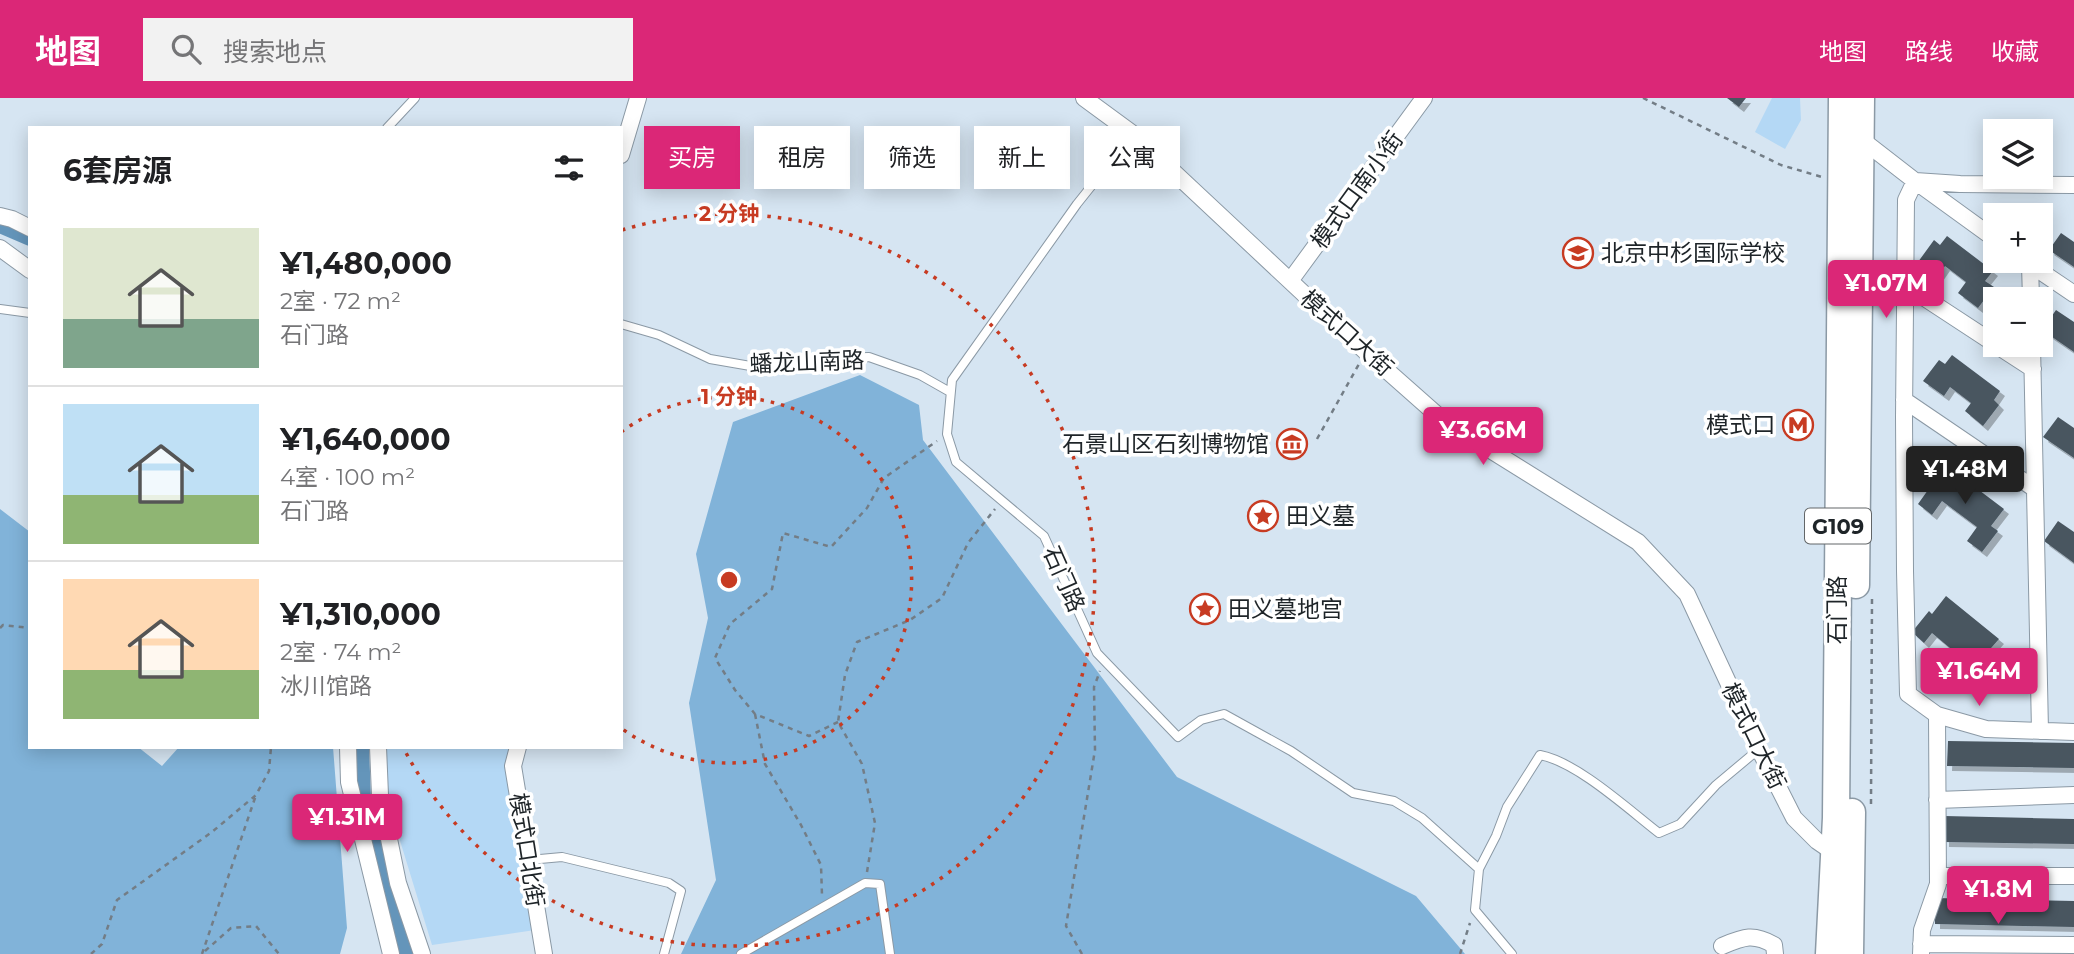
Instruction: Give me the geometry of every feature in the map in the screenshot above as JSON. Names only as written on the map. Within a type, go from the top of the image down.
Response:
[{"type":"highway","name":"石门路","points":[[1842,98],[1852,133],[1850,954]]},
{"type":"highway","name":"石门路","points":[[1829,954],[1836,818],[1840,182],[1861,98]]},
{"type":"street","points":[[623,148],[638,98]]},
{"type":"street","name":"模式口大街","points":[[1084,98],[1122,126]]},
{"type":"street","name":"模式口南小街","points":[[1290,281],[1424,98]]},
{"type":"street","points":[[1852,133],[1983,230]]},
{"type":"street","name":"模式口大街","points":[[1180,178],[1444,421],[1639,542],[1687,594],[1759,750],[1794,818],[1817,841],[1833,852]]},
{"type":"street","points":[[1915,181],[2074,185]]},
{"type":"street","points":[[1915,181],[1906,200],[1904,400],[1908,694],[1937,715],[1986,729],[2074,732]]},
{"type":"street","points":[[0,216],[28,227]]},
{"type":"street","points":[[0,248],[28,269]]},
{"type":"street","points":[[2043,273],[2074,294]]},
{"type":"street","points":[[1905,285],[1983,336]]},
{"type":"street","points":[[2015,357],[2032,369]]},
{"type":"street","points":[[2032,357],[2040,731]]},
{"type":"street","points":[[1904,400],[2035,489]]},
{"type":"street","points":[[1937,715],[1938,884],[1922,930],[1921,949],[2074,944]]},
{"type":"street","points":[[348,749],[349,782],[391,954]]},
{"type":"street","points":[[378,749],[380,795],[398,883],[422,954]]},
{"type":"street","name":"模式口北街","points":[[517,749],[513,766],[544,954]]},
{"type":"street","points":[[1937,800],[2074,795]]},
{"type":"street","points":[[1938,876],[2074,876]]},
{"type":"street","points":[[1722,946],[1743,937],[1760,937],[1774,945],[1775,954]]},
{"type":"lane","points":[[389,126],[415,98]]},
{"type":"lane","name":"石门路","points":[[1089,189],[952,380],[947,434],[957,462],[1044,536],[1097,653],[1178,737],[1201,720],[1224,714],[1291,751],[1353,793],[1394,801],[1413,812],[1479,869]]},
{"type":"lane","points":[[0,309],[28,313]]},
{"type":"lane","name":"蟠龙山南路","points":[[623,325],[659,335],[710,359],[762,368],[834,358],[869,357],[920,375],[950,393]]},
{"type":"lane","points":[[1512,954],[1475,910],[1479,869],[1507,807],[1540,755],[1553,758],[1592,781],[1659,833],[1679,824],[1716,785],[1759,750]]},
{"type":"lane","points":[[529,860],[562,857],[669,883],[681,891],[664,954]]},
{"type":"lane","points":[[741,954],[865,883],[880,884],[890,954]]},
{"type":"path","points":[[1643,98],[1781,164],[1840,182]]},
{"type":"path","points":[[1317,439],[1366,352]]},
{"type":"path","points":[[838,722],[809,736],[755,714],[735,690],[715,658],[730,624],[772,589],[783,533],[831,547],[867,508],[884,478],[947,434]]},
{"type":"path","points":[[865,883],[875,823],[862,764],[838,722],[845,675],[857,642],[910,620],[942,598],[968,543],[1002,500]]},
{"type":"path","points":[[0,628],[3,625],[28,628]]},
{"type":"path","points":[[1082,954],[1066,926],[1095,750],[1094,687],[1104,660]]},
{"type":"path","points":[[755,714],[765,764],[801,825],[821,866],[823,907]]},
{"type":"path","points":[[202,954],[256,795],[269,771],[271,749]]},
{"type":"path","points":[[91,954],[102,944],[117,900],[212,832],[256,795]]},
{"type":"path","points":[[1460,954],[1475,910]]},
{"type":"path","points":[[202,954],[231,928],[256,926],[279,954]]},
{"type":"shaded area","points":[[1772,98],[1800,98],[1801,120],[1785,149],[1755,132]]},
{"type":"shaded area","points":[[860,375],[919,405],[923,440],[1177,777],[1416,896],[1465,954],[681,954],[716,880],[689,703],[708,618],[696,554],[733,422]]},
{"type":"shaded area","points":[[0,509],[28,530],[28,749],[141,749],[162,766],[177,749],[333,749],[347,928],[340,954],[0,954]]},
{"type":"shaded area","points":[[385,749],[510,749],[507,769],[535,930],[432,945],[386,795]]},
{"type":"building","points":[[1727,98],[1746,98],[1739,107]]},
{"type":"building","points":[[2061,233],[2074,242],[2074,267],[2053,253],[2053,244]]},
{"type":"building","points":[[1947,236],[1983,263],[1983,273],[1991,273],[1985,281],[1994,287],[1983,287],[1983,301],[1978,308],[1958,293],[1966,282],[1945,266],[1938,276],[1918,262],[1934,240],[1940,245]]},
{"type":"building","points":[[2056,310],[2074,322],[2074,352],[2053,338],[2053,314]]},
{"type":"building","points":[[1952,355],[2000,391],[1994,400],[1999,405],[1983,426],[1965,411],[1971,403],[1950,387],[1944,396],[1923,381],[1939,360],[1945,364]]},
{"type":"building","points":[[2058,417],[2074,428],[2074,458],[2043,437]]},
{"type":"building","points":[[1951,469],[2004,509],[1991,526],[1998,531],[1982,552],[1967,541],[1977,527],[1942,501],[1932,515],[1918,504],[1933,483],[1938,487]]},
{"type":"building","points":[[2058,521],[2074,532],[2074,563],[2044,541]]},
{"type":"building","points":[[1946,596],[1999,639],[1984,656],[1991,661],[1973,683],[1960,672],[1968,663],[1932,633],[1924,643],[1912,632],[1929,611],[1932,614]]},
{"type":"building","points":[[1948,741],[2074,743],[2074,768],[1947,766]]},
{"type":"building","points":[[1944,816],[2074,819],[2074,844],[1944,842]]},
{"type":"building","points":[[1935,898],[2074,901],[2074,927],[1935,924]]},
{"type":"waterway","points":[[0,225],[28,237]]},
{"type":"waterway","points":[[361,749],[363,798],[395,925],[406,954]]},
{"type":"place","name":"北京中杉国际学校","points":[[1578,253]]},
{"type":"place","name":"模式口","points":[[1798,425]]},
{"type":"place","name":"石景山区石刻博物馆","points":[[1292,444]]},
{"type":"place","name":"田义墓","points":[[1263,516]]},
{"type":"place","name":"田义墓地宫","points":[[1205,609]]}]
